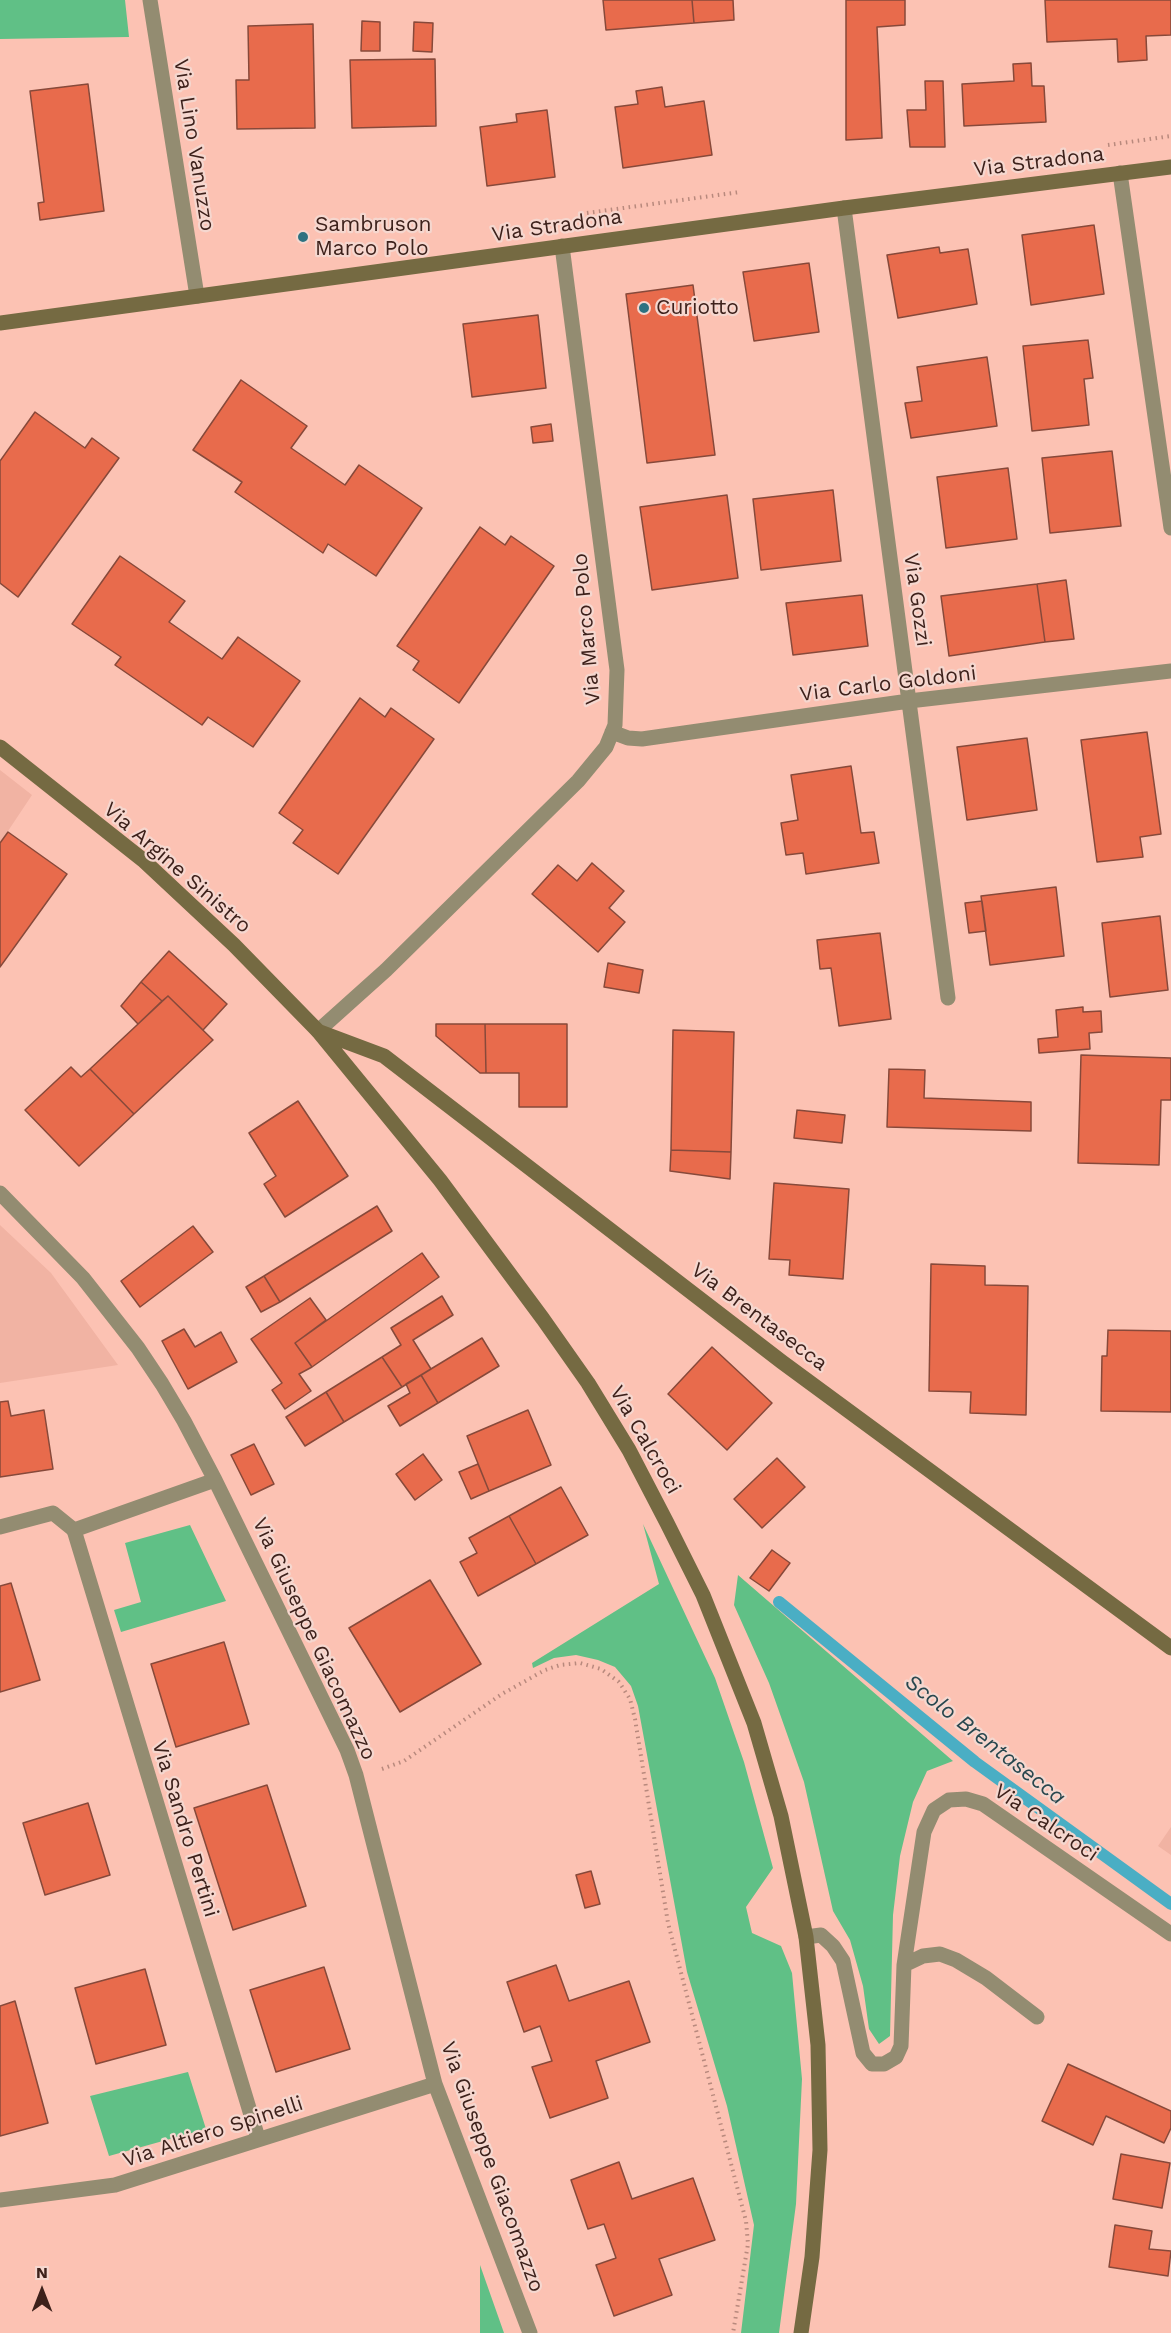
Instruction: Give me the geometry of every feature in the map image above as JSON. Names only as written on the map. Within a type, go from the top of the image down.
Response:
[{"type":"main road","name":"Via Stradona","points":[[0,323],[844,208],[1171,167]]},
{"type":"main road","name":"Via Argine Sinistro","points":[[0,747],[143,860],[234,945],[318,1031]]},
{"type":"main road","name":"Via Brentasecca","points":[[318,1031],[384,1056],[782,1362],[1171,1648]]},
{"type":"main road","name":"Via Calcroci","points":[[318,1031],[440,1180],[588,1383],[629,1450],[703,1595],[754,1723],[781,1816],[806,1937],[818,2045],[820,2150],[812,2257],[801,2333]]},
{"type":"street","name":"Via Lino Vanuzzo","points":[[150,0],[197,296]]},
{"type":"street","name":"Via Stradona","points":[[1120,173],[1171,528]]},
{"type":"street","name":"Via Gozzi","points":[[844,208],[948,998]]},
{"type":"street","name":"Via Marco Polo","points":[[318,1031],[386,970],[571,788],[606,747],[612,732],[617,708],[617,670],[562,246]]},
{"type":"street","name":"Via Carlo Goldoni","points":[[612,732],[628,738],[642,739],[909,701],[1171,671]]},
{"type":"street","name":"Via Giuseppe Giacomazzo","points":[[0,1193],[83,1278],[138,1348],[184,1421],[347,1750],[356,1775],[435,2084],[530,2333]]},
{"type":"street","points":[[0,1527],[53,1513],[74,1530],[214,1480]]},
{"type":"street","name":"Via Sandro Pertini","points":[[74,1530],[258,2138]]},
{"type":"street","name":"Via Calcroci","points":[[806,1937],[821,1935],[833,1946],[843,1961],[863,2053],[872,2064],[884,2064],[896,2057],[901,2046],[904,1965],[924,1832],[934,1810],[949,1800],[966,1799],[983,1804],[1171,1934]]},
{"type":"street","points":[[904,1965],[923,1956],[940,1954],[956,1960],[986,1978],[1037,2017]]},
{"type":"street","name":"Via Altiero Spinelli","points":[[0,2200],[115,2185],[435,2084]]},
{"type":"path","points":[[375,1770],[404,1761],[502,1694],[545,1670],[560,1665],[580,1663],[601,1669],[620,1682],[630,1699],[635,1719],[668,1923],[747,2221],[748,2244],[733,2333]]},
{"type":"shaded area","points":[[0,770],[32,795],[0,843]]},
{"type":"shaded area","points":[[0,1225],[51,1273],[118,1365],[0,1383]]},
{"type":"shaded area","points":[[1171,1827],[1171,1855],[1158,1846]]},
{"type":"green space","points":[[0,0],[125,0],[129,37],[0,39]]},
{"type":"green space","points":[[643,1524],[715,1678],[744,1762],[773,1868],[746,1907],[752,1933],[781,1946],[792,1973],[802,2079],[796,2204],[779,2333],[741,2333],[754,2225],[727,2106],[687,1972],[638,1706],[631,1686],[615,1667],[598,1660],[576,1655],[554,1658],[533,1668],[532,1663],[659,1584]]},
{"type":"green space","points":[[190,1525],[226,1601],[121,1632],[114,1610],[141,1602],[125,1543]]},
{"type":"green space","points":[[738,1575],[953,1761],[927,1771],[913,1802],[900,1856],[893,1915],[890,2036],[879,2044],[869,2029],[863,1986],[850,1940],[833,1911],[804,1782],[769,1683],[734,1605]]},
{"type":"green space","points":[[188,2072],[206,2129],[109,2156],[90,2096]]},
{"type":"green space","points":[[480,2265],[504,2333],[480,2333]]},
{"type":"building","points":[[603,0],[692,0],[694,23],[606,30]]},
{"type":"building","points":[[692,0],[733,0],[734,20],[694,23]]},
{"type":"building","points":[[846,0],[905,0],[905,25],[877,27],[882,138],[846,140]]},
{"type":"building","points":[[1045,0],[1171,0],[1171,35],[1146,36],[1147,60],[1118,62],[1117,39],[1047,42]]},
{"type":"building","points":[[362,21],[380,22],[380,51],[361,51]]},
{"type":"building","points":[[414,22],[433,23],[432,52],[413,51]]},
{"type":"building","points":[[313,24],[315,128],[237,129],[236,80],[249,80],[248,26]]},
{"type":"building","points":[[435,59],[436,126],[352,128],[350,60]]},
{"type":"building","points":[[1031,63],[1032,86],[1044,86],[1046,122],[964,126],[962,84],[1014,81],[1013,64]]},
{"type":"building","points":[[925,81],[943,81],[945,147],[910,147],[907,110],[926,110]]},
{"type":"building","points":[[88,84],[104,211],[40,220],[38,203],[44,202],[30,91]]},
{"type":"building","points":[[662,87],[665,107],[704,101],[712,155],[623,168],[615,107],[638,104],[636,91]]},
{"type":"building","points":[[547,110],[555,177],[487,186],[480,127],[517,122],[516,114]]},
{"type":"building","points":[[1094,225],[1104,294],[1031,305],[1022,235]]},
{"type":"building","points":[[939,247],[940,253],[968,249],[977,304],[898,318],[887,255]]},
{"type":"building","points":[[809,263],[819,332],[754,341],[743,272]]},
{"type":"building","points":[[693,285],[715,455],[647,463],[626,294]]},
{"type":"building","points":[[538,315],[546,388],[472,397],[463,324]]},
{"type":"building","points":[[1088,340],[1093,378],[1084,379],[1089,425],[1032,431],[1023,346]]},
{"type":"building","points":[[987,357],[997,426],[911,438],[905,403],[922,401],[917,367]]},
{"type":"building","points":[[241,380],[307,426],[291,448],[345,485],[359,465],[422,508],[376,576],[328,544],[323,553],[235,492],[242,482],[193,450]]},
{"type":"building","points":[[35,412],[85,448],[92,438],[119,458],[18,597],[0,583],[0,461]]},
{"type":"building","points":[[551,424],[553,441],[533,443],[531,427]]},
{"type":"building","points":[[1112,451],[1121,526],[1050,533],[1042,458]]},
{"type":"building","points":[[1008,468],[1017,539],[946,548],[937,477]]},
{"type":"building","points":[[833,490],[841,561],[761,570],[753,499]]},
{"type":"building","points":[[727,495],[738,578],[652,590],[640,507]]},
{"type":"building","points":[[480,527],[505,545],[511,536],[554,566],[459,703],[413,670],[419,661],[397,646]]},
{"type":"building","points":[[120,556],[185,601],[169,622],[222,659],[238,637],[300,681],[253,747],[208,717],[202,725],[115,665],[121,657],[72,624]]},
{"type":"building","points":[[1066,580],[1074,639],[1045,642],[1037,584]]},
{"type":"building","points":[[1037,584],[1045,642],[949,656],[941,596]]},
{"type":"building","points":[[862,595],[868,646],[793,655],[786,603]]},
{"type":"building","points":[[360,698],[385,717],[391,708],[434,739],[338,874],[293,843],[303,830],[279,813]]},
{"type":"building","points":[[1147,732],[1161,834],[1140,837],[1143,857],[1097,862],[1081,740]]},
{"type":"building","points":[[1027,738],[1037,810],[967,820],[957,747]]},
{"type":"building","points":[[851,766],[861,833],[874,832],[879,863],[806,874],[803,853],[786,855],[781,823],[798,820],[791,775]]},
{"type":"building","points":[[8,832],[67,874],[0,967],[0,843]]},
{"type":"building","points":[[592,863],[624,891],[609,908],[625,922],[598,952],[532,894],[558,865],[577,881]]},
{"type":"building","points":[[1056,887],[1064,956],[990,965],[981,896]]},
{"type":"building","points":[[982,901],[986,931],[969,933],[965,903]]},
{"type":"building","points":[[1160,916],[1168,990],[1110,997],[1102,923]]},
{"type":"building","points":[[880,933],[891,1019],[839,1026],[831,968],[820,969],[817,940]]},
{"type":"building","points":[[169,951],[227,1004],[203,1030],[168,996],[162,1001],[141,982]]},
{"type":"building","points":[[608,963],[643,970],[639,993],[604,987]]},
{"type":"building","points":[[141,982],[162,1001],[138,1024],[121,1006]]},
{"type":"building","points":[[168,996],[213,1040],[134,1114],[90,1069]]},
{"type":"building","points":[[1083,1007],[1083,1012],[1101,1011],[1102,1032],[1089,1033],[1090,1049],[1039,1053],[1038,1039],[1058,1037],[1056,1010]]},
{"type":"building","points":[[436,1024],[485,1024],[486,1073],[480,1073],[436,1036]]},
{"type":"building","points":[[485,1024],[567,1024],[567,1107],[519,1107],[519,1073],[486,1073]]},
{"type":"building","points":[[673,1030],[734,1032],[731,1152],[671,1150]]},
{"type":"building","points":[[1081,1055],[1171,1058],[1171,1100],[1161,1100],[1159,1165],[1078,1163]]},
{"type":"building","points":[[71,1067],[81,1077],[90,1069],[134,1114],[79,1166],[25,1110]]},
{"type":"building","points":[[889,1069],[925,1070],[924,1098],[1031,1102],[1031,1131],[887,1127]]},
{"type":"building","points":[[298,1101],[348,1176],[285,1217],[264,1184],[276,1176],[249,1133]]},
{"type":"building","points":[[797,1110],[845,1115],[842,1143],[794,1138]]},
{"type":"building","points":[[671,1150],[731,1152],[730,1179],[670,1171]]},
{"type":"building","points":[[774,1183],[849,1189],[843,1279],[789,1275],[790,1260],[769,1259]]},
{"type":"building","points":[[377,1206],[392,1231],[280,1302],[264,1276]]},
{"type":"building","points":[[193,1226],[213,1252],[140,1307],[121,1281]]},
{"type":"building","points":[[422,1253],[439,1277],[312,1367],[295,1343]]},
{"type":"building","points":[[931,1264],[985,1266],[985,1285],[1028,1286],[1026,1415],[970,1413],[971,1392],[929,1391]]},
{"type":"building","points":[[264,1276],[280,1302],[261,1312],[246,1287]]},
{"type":"building","points":[[442,1296],[453,1315],[413,1340],[431,1369],[402,1387],[382,1357],[401,1345],[391,1328]]},
{"type":"building","points":[[310,1298],[326,1320],[295,1343],[312,1367],[299,1374],[311,1391],[285,1409],[272,1390],[282,1383],[251,1339]]},
{"type":"building","points":[[184,1329],[195,1347],[221,1332],[237,1362],[188,1389],[162,1341]]},
{"type":"building","points":[[1108,1330],[1171,1331],[1171,1412],[1101,1411],[1102,1356],[1107,1356]]},
{"type":"building","points":[[482,1338],[499,1366],[438,1403],[421,1375]]},
{"type":"building","points":[[712,1347],[772,1403],[727,1450],[668,1394]]},
{"type":"building","points":[[382,1357],[402,1387],[344,1422],[326,1392]]},
{"type":"building","points":[[421,1375],[438,1403],[400,1426],[388,1406],[410,1393],[406,1384]]},
{"type":"building","points":[[326,1392],[344,1422],[305,1446],[286,1417]]},
{"type":"building","points":[[8,1401],[11,1416],[44,1410],[53,1469],[0,1477],[0,1402]]},
{"type":"building","points":[[528,1410],[551,1465],[489,1491],[467,1436]]},
{"type":"building","points":[[254,1444],[274,1484],[251,1495],[231,1455]]},
{"type":"building","points":[[423,1454],[442,1480],[415,1500],[396,1474]]},
{"type":"building","points":[[777,1458],[805,1487],[762,1528],[734,1499]]},
{"type":"building","points":[[478,1464],[489,1491],[471,1499],[459,1472]]},
{"type":"building","points":[[561,1487],[588,1535],[536,1564],[509,1516]]},
{"type":"building","points":[[509,1516],[536,1564],[478,1596],[460,1562],[477,1553],[469,1538]]},
{"type":"building","points":[[772,1550],[790,1563],[769,1591],[750,1578]]},
{"type":"building","points":[[430,1580],[481,1664],[400,1712],[349,1628]]},
{"type":"building","points":[[11,1583],[40,1680],[0,1692],[0,1586]]},
{"type":"building","points":[[224,1642],[249,1724],[176,1747],[151,1664]]},
{"type":"building","points":[[267,1785],[306,1906],[233,1930],[194,1808]]},
{"type":"building","points":[[88,1803],[110,1875],[45,1895],[23,1823]]},
{"type":"building","points":[[591,1871],[600,1904],[585,1908],[576,1875]]},
{"type":"building","points":[[556,1965],[569,2001],[629,1981],[650,2042],[596,2061],[608,2098],[550,2118],[532,2067],[552,2061],[540,2026],[524,2032],[507,1982]]},
{"type":"building","points":[[324,1967],[350,2049],[276,2072],[250,1990]]},
{"type":"building","points":[[145,1969],[166,2045],[96,2064],[75,1988]]},
{"type":"building","points":[[15,2001],[48,2123],[0,2136],[0,2006]]},
{"type":"building","points":[[1068,2064],[1171,2111],[1171,2128],[1164,2143],[1106,2116],[1093,2145],[1042,2121]]},
{"type":"building","points":[[1121,2154],[1170,2163],[1162,2208],[1113,2199]]},
{"type":"building","points":[[619,2162],[632,2199],[693,2178],[715,2240],[659,2259],[672,2295],[614,2316],[596,2265],[616,2258],[604,2224],[588,2229],[571,2180]]},
{"type":"building","points":[[1115,2225],[1152,2231],[1149,2249],[1171,2251],[1168,2276],[1109,2267]]},
{"type":"waterway","name":"Scolo Brentasecca","points":[[779,1602],[975,1762],[1171,1904]]},
{"type":"place","name":"Sambruson Marco Polo","points":[[303,237]]},
{"type":"place","name":"Curiotto","points":[[644,308]]}]
